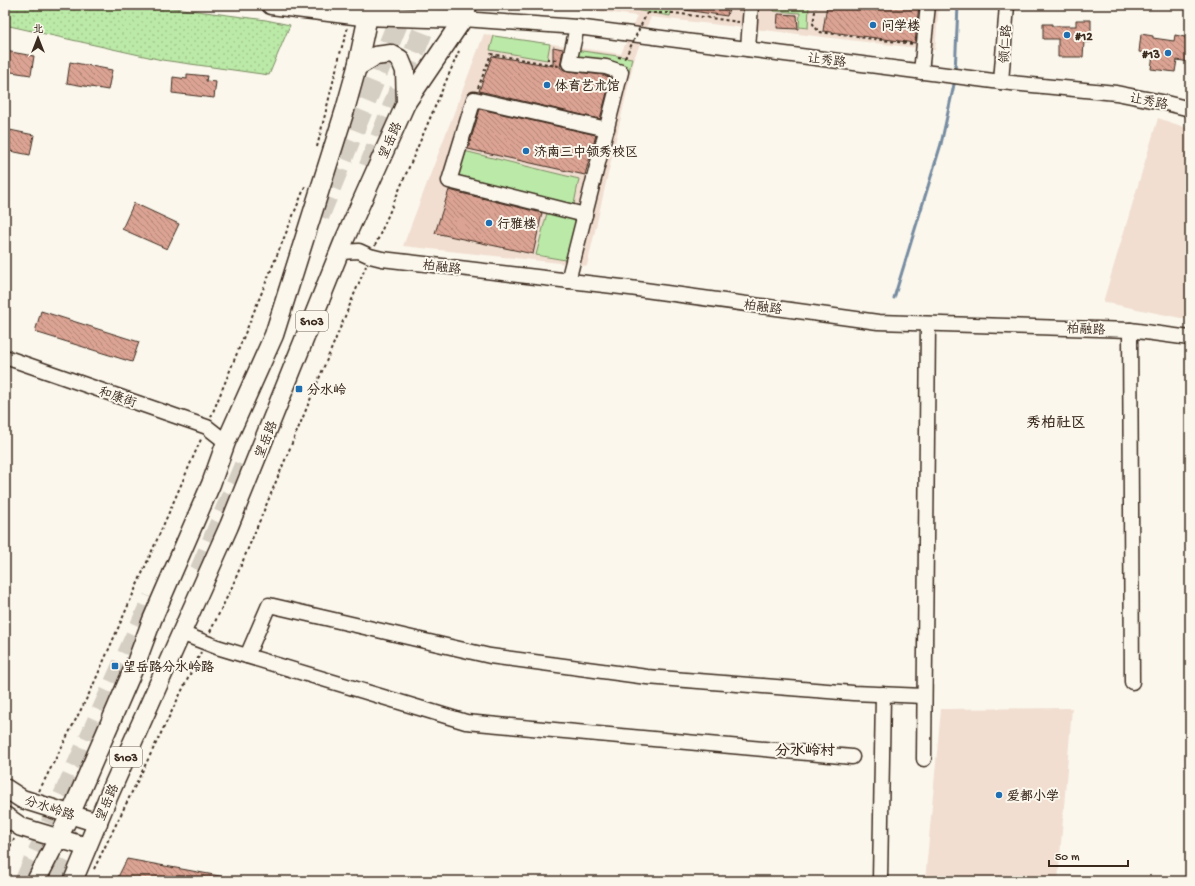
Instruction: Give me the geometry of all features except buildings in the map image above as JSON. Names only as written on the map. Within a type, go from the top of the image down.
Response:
[{"type":"main road","points":[[271,5],[370,10],[466,12]]},
{"type":"main road","points":[[391,5],[466,12]]},
{"type":"main road","name":"S103","points":[[36,881],[59,839],[136,663],[152,620],[210,484],[226,442],[274,335],[326,172],[357,67],[370,10]]},
{"type":"main road","name":"望岳路","points":[[73,881],[109,795],[229,526],[340,252],[406,103],[466,12]]},
{"type":"main road","points":[[357,67],[375,56],[391,54],[400,59],[405,71],[406,103]]},
{"type":"main road","name":"分水岭路","points":[[5,788],[22,799],[98,823]]},
{"type":"main road","name":"分水岭路","points":[[5,816],[21,827],[88,846]]},
{"type":"street","points":[[748,49],[751,5]]},
{"type":"street","points":[[921,72],[928,5]]},
{"type":"street","name":"领仁路","points":[[1001,82],[1007,5]]},
{"type":"street","name":"让秀路","points":[[466,12],[976,79],[1116,93],[1190,109]]},
{"type":"street","points":[[568,281],[621,72],[606,67],[569,63],[577,26]]},
{"type":"street","points":[[585,215],[450,180],[474,99],[607,130]]},
{"type":"street","name":"柏融路","points":[[340,252],[359,251],[382,259],[630,288],[878,322],[1130,330],[1190,338]]},
{"type":"street","points":[[924,759],[928,324]]},
{"type":"street","points":[[1130,330],[1132,682]]},
{"type":"street","name":"和康街","points":[[5,357],[207,427],[226,442]]},
{"type":"street","points":[[247,656],[269,605],[490,656],[647,677],[924,696]]},
{"type":"street","points":[[181,633],[247,656],[466,722],[852,757]]},
{"type":"street","points":[[880,881],[883,694]]},
{"type":"path","points":[[816,5],[813,24],[819,32],[920,45]]},
{"type":"path","points":[[625,58],[647,13],[674,13],[750,23]]},
{"type":"path","points":[[92,874],[232,587],[370,256],[460,48]]},
{"type":"path","points":[[474,99],[491,54],[554,66],[564,66]]},
{"type":"shaded area","name":"济南三中领秀校区","points":[[548,5],[939,5],[935,50],[651,17],[635,56],[587,266],[403,246],[484,34],[621,54],[637,16]]},
{"type":"shaded area","points":[[1158,118],[1190,129],[1190,320],[1103,302]]},
{"type":"shaded area","name":"爱都小学","points":[[1072,708],[1058,881],[925,881],[941,709]]},
{"type":"green space","points":[[5,5],[151,5],[266,20],[290,25],[269,75],[162,60],[5,25]]},
{"type":"green space","points":[[605,5],[672,5],[670,16]]},
{"type":"green space","points":[[774,5],[809,5],[808,28],[799,27],[800,13],[774,11]]},
{"type":"green space","points":[[494,36],[550,44],[547,60],[490,50]]},
{"type":"green space","points":[[575,50],[632,58],[629,72],[573,59]]},
{"type":"green space","points":[[464,151],[579,179],[573,209],[454,178]]},
{"type":"green space","points":[[547,213],[581,218],[571,261],[536,255]]},
{"type":"waterway","points":[[955,73],[958,5]]},
{"type":"waterway","points":[[894,298],[941,144],[955,80]]},
{"type":"tunnel","points":[[319,216],[405,5]]},
{"type":"tunnel","points":[[369,167],[433,5]]},
{"type":"tunnel","points":[[200,571],[245,464]]},
{"type":"tunnel","points":[[25,881],[153,598]]},
{"type":"tunnel","points":[[59,881],[87,826]]},
{"type":"place","name":"问学楼","points":[[873,25]]},
{"type":"place","name":"#12","points":[[1067,35]]},
{"type":"place","name":"#13","points":[[1168,53]]},
{"type":"place","name":"体育艺术馆","points":[[547,85]]},
{"type":"place","name":"济南三中领秀校区","points":[[526,151]]},
{"type":"place","name":"行雅楼","points":[[489,223]]},
{"type":"place","name":"分水岭","points":[[299,389]]},
{"type":"place","name":"望岳路分水岭路","points":[[115,666]]},
{"type":"place","name":"爱都小学","points":[[999,795]]},
{"type":"district","name":"秀柏社区","points":[[1056,422]]},
{"type":"district","name":"分水岭村","points":[[805,750]]}]
